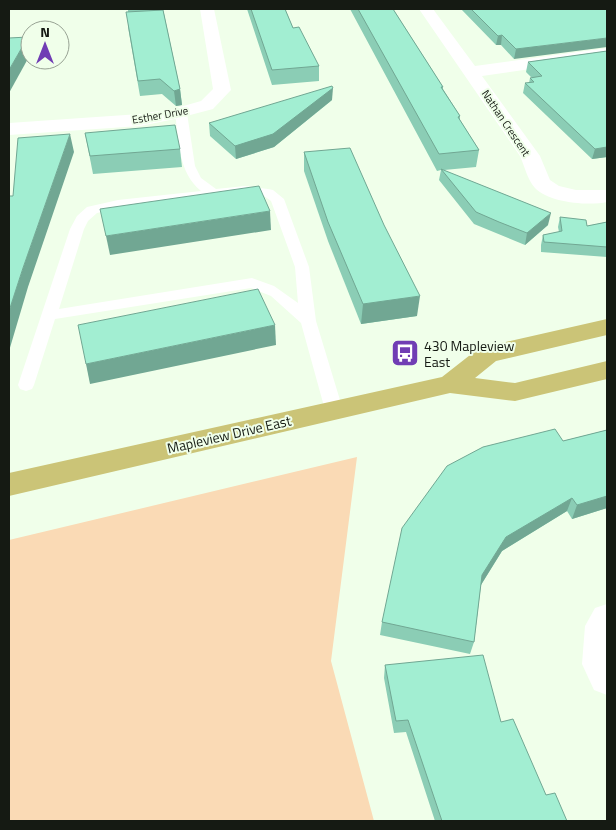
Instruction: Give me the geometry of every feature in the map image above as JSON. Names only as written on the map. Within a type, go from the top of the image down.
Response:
[{"type":"main road","name":"Mapleview Drive East","points":[[450,384],[488,354],[607,327]]},
{"type":"main road","name":"Mapleview Drive East","points":[[9,485],[450,384],[515,392],[607,370]]},
{"type":"street","name":"Esther Drive","points":[[9,129],[140,120],[207,105],[222,90],[207,9]]},
{"type":"street","name":"Nathan Crescent","points":[[426,9],[530,156],[538,176],[545,187],[571,196],[601,198],[607,196]]},
{"type":"street","points":[[471,72],[607,52]]},
{"type":"street","points":[[607,619],[602,626],[600,664],[607,678]]},
{"type":"lane","points":[[182,112],[190,166],[196,180],[212,193]]},
{"type":"lane","points":[[26,385],[77,229],[82,219],[92,210],[118,204],[212,193],[257,191],[268,193],[277,199],[302,267],[308,321],[334,410]]},
{"type":"lane","points":[[49,315],[252,283],[266,286],[281,294],[308,321]]},
{"type":"shaded area","points":[[357,457],[331,661],[374,821],[9,821],[9,540]]},
{"type":"building","points":[[146,9],[163,9],[163,10],[155,11]]},
{"type":"building","points":[[251,9],[285,9],[293,28],[299,27],[319,66],[272,70]]},
{"type":"building","points":[[358,9],[393,9],[443,87],[441,87],[479,150],[439,154]]},
{"type":"building","points":[[471,9],[607,9],[607,38],[516,49],[502,35],[498,36]]},
{"type":"building","points":[[163,10],[180,89],[174,91],[160,79],[138,81],[126,12]]},
{"type":"building","points":[[20,37],[20,51],[9,70],[9,38]]},
{"type":"building","points":[[607,51],[607,147],[595,149],[525,83],[534,82],[530,78],[542,76],[528,62]]},
{"type":"building","points":[[332,86],[333,88],[273,134],[235,146],[209,123]]},
{"type":"building","points":[[175,125],[180,149],[90,156],[85,133]]},
{"type":"building","points":[[70,134],[9,311],[9,196],[13,196],[18,138]]},
{"type":"building","points":[[350,148],[384,225],[420,296],[363,304],[328,222],[304,152]]},
{"type":"building","points":[[441,169],[551,213],[527,233],[499,222],[476,212]]},
{"type":"building","points":[[259,186],[270,211],[106,236],[100,209]]},
{"type":"building","points":[[560,217],[586,220],[587,226],[607,222],[607,247],[544,242],[543,235],[562,231]]},
{"type":"building","points":[[258,289],[275,325],[86,364],[78,325]]},
{"type":"building","points":[[555,429],[563,441],[607,430],[607,496],[577,505],[572,498],[506,537],[482,575],[474,642],[382,622],[402,528],[447,466],[483,447]]},
{"type":"building","points":[[483,655],[501,722],[513,719],[546,795],[555,793],[567,821],[442,821],[408,720],[396,721],[385,665]]},
{"type":"place","name":"430 Mapleview East","points":[[405,353]]}]
